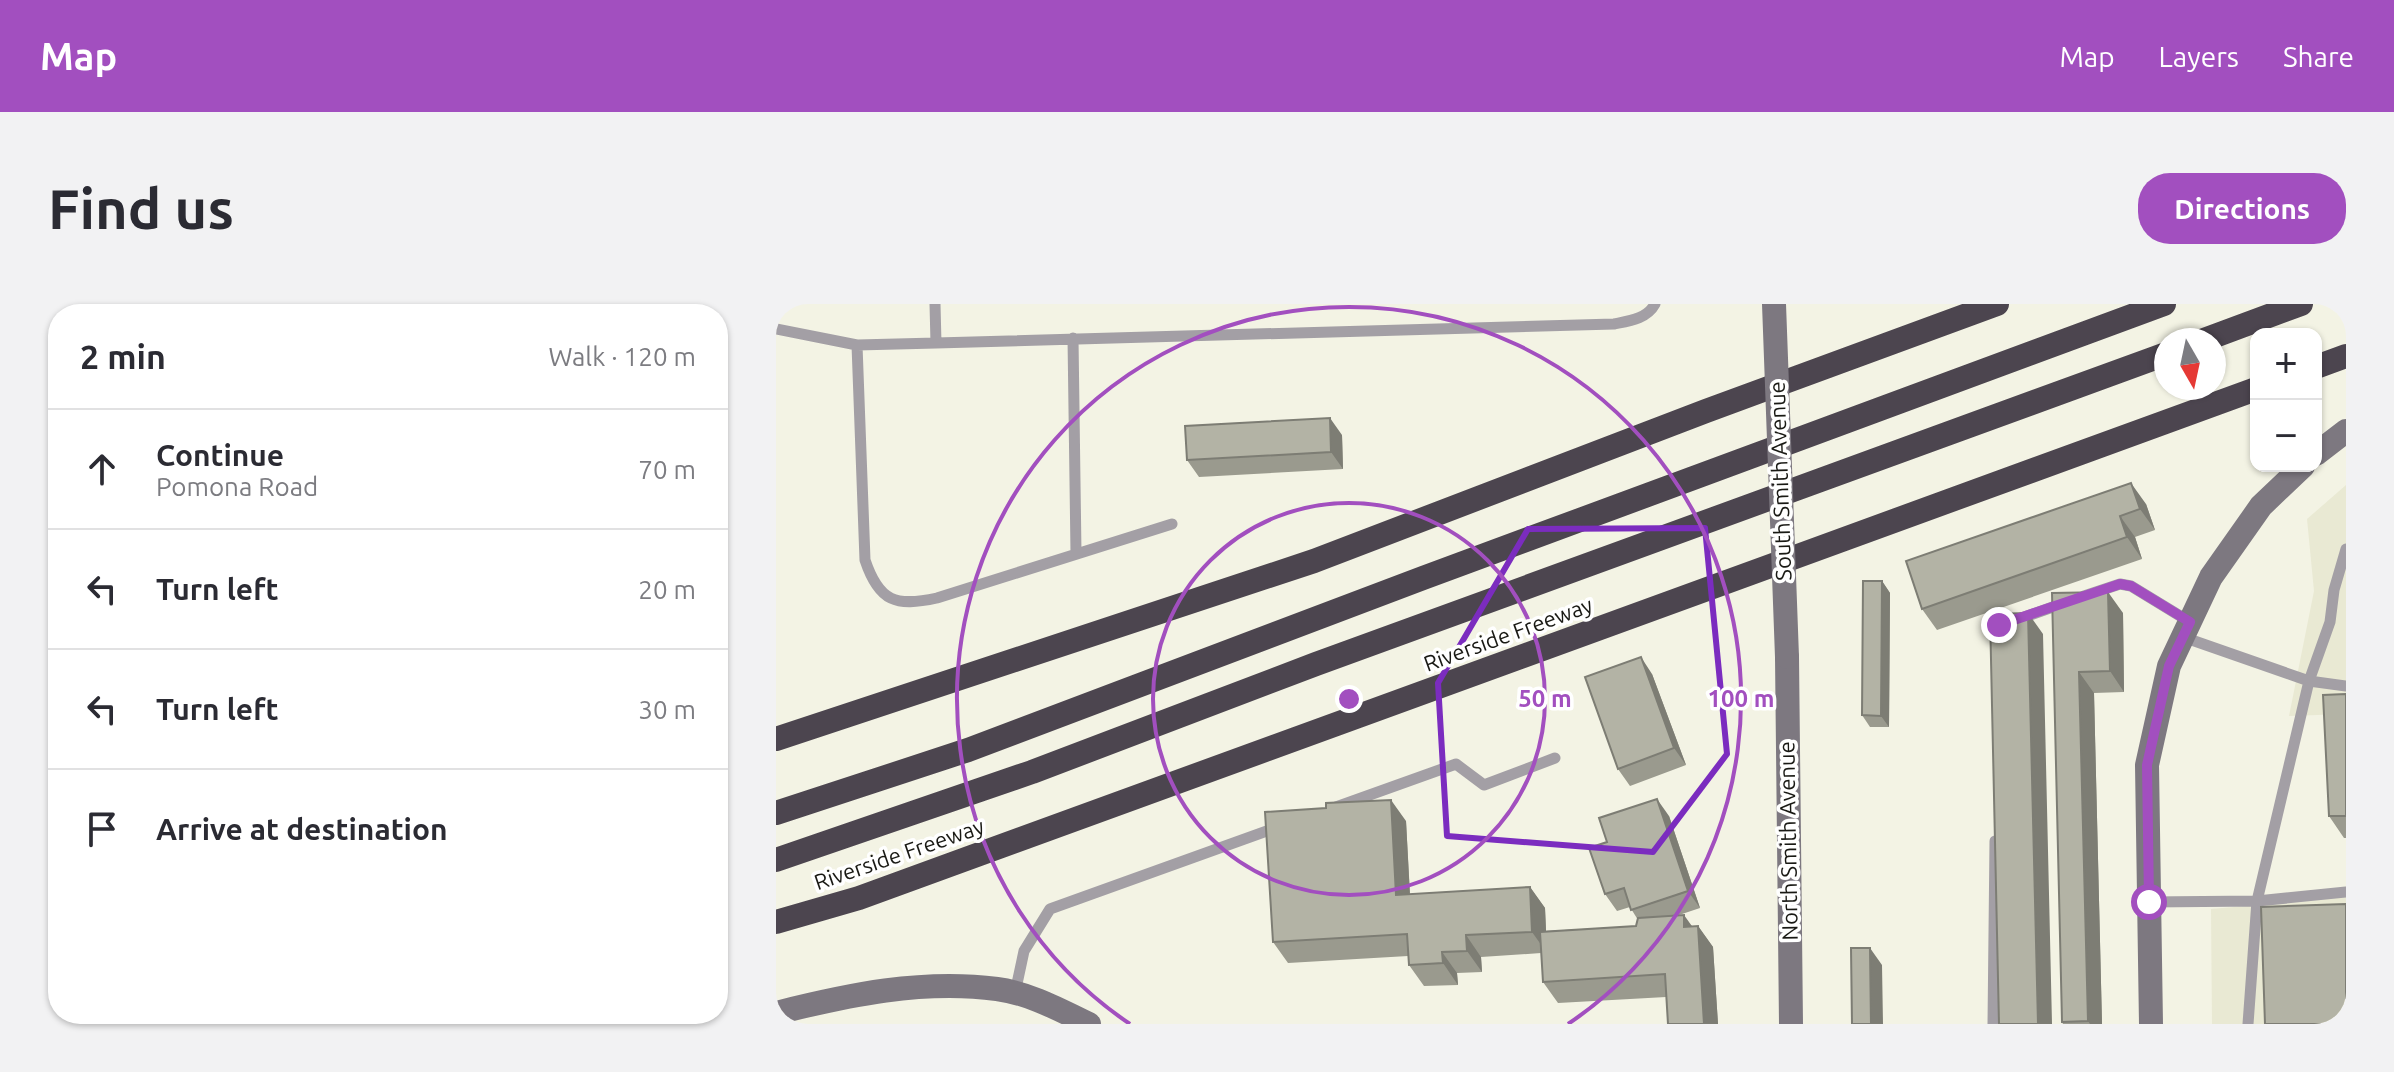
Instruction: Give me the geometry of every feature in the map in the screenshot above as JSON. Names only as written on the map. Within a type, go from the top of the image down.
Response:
[{"type":"highway","points":[[776,739],[1314,561],[1997,304]]},
{"type":"highway","points":[[776,813],[968,750],[2164,304]]},
{"type":"highway","points":[[2226,332],[2301,304]]},
{"type":"highway","points":[[2322,365],[2346,356]]},
{"type":"highway","points":[[776,860],[1032,772],[1316,664],[2154,358]]},
{"type":"highway","name":"Riverside Freeway","points":[[776,922],[889,887],[2250,391]]},
{"type":"main road","name":"South Smith Avenue","points":[[1774,304],[1787,657]]},
{"type":"main road","points":[[2322,449],[2346,431]]},
{"type":"main road","points":[[2151,1024],[2147,765],[2169,666],[2211,577],[2261,506],[2297,472]]},
{"type":"main road","name":"North Smith Avenue","points":[[1787,657],[1791,1024]]},
{"type":"main road","points":[[785,1016],[910,986],[999,989],[1039,1001],[1089,1024]]},
{"type":"lane","points":[[935,304],[936,343]]},
{"type":"lane","points":[[776,329],[857,345],[1614,324],[1635,320],[1651,311],[1655,304]]},
{"type":"lane","points":[[1073,338],[1076,553]]},
{"type":"lane","points":[[857,345],[865,560],[871,580],[882,594],[896,602],[912,603],[937,598],[1172,524]]},
{"type":"lane","points":[[2248,1024],[2257,901],[2309,681],[2330,622],[2334,590],[2346,549]]},
{"type":"lane","points":[[1999,625],[2120,584],[2131,586],[2187,629],[2309,681],[2346,686]]},
{"type":"lane","points":[[1321,812],[1456,764],[1484,785],[1555,758]]},
{"type":"lane","points":[[1015,994],[1024,951],[1050,909],[1291,823]]},
{"type":"lane","points":[[1993,1024],[1996,827]]},
{"type":"lane","points":[[2149,902],[2257,901],[2346,892]]},
{"type":"highlighted area","points":[[1705,528],[1727,754],[1653,852],[1447,836],[1438,683],[1528,529]]},
{"type":"shaded area","points":[[2346,485],[2346,714],[2289,716],[2314,591],[2307,519]]},
{"type":"shaded area","points":[[2346,897],[2346,1024],[2212,1024],[2211,909]]},
{"type":"building","points":[[1330,418],[1331,452],[1187,460],[1185,426]]},
{"type":"building","points":[[2131,483],[2140,509],[2120,516],[2127,537],[1922,609],[1906,561]]},
{"type":"building","points":[[1863,581],[1882,581],[1881,716],[1862,715]]},
{"type":"building","points":[[2108,592],[2110,671],[2079,672],[2088,1021],[2062,1022],[2052,593]]},
{"type":"building","points":[[2028,613],[2038,1024],[1999,1024],[1990,614]]},
{"type":"building","points":[[1641,657],[1674,748],[1618,769],[1585,677]]},
{"type":"building","points":[[2346,694],[2346,816],[2329,816],[2323,695]]},
{"type":"building","points":[[1657,799],[1688,891],[1631,910],[1624,888],[1605,894],[1589,848],[1607,842],[1599,818]]},
{"type":"building","points":[[1391,800],[1396,895],[1530,887],[1532,932],[1466,935],[1467,951],[1442,952],[1443,963],[1409,965],[1407,934],[1273,942],[1265,812],[1326,808],[1326,803]]},
{"type":"building","points":[[2346,904],[2346,1024],[2265,1024],[2261,907]]},
{"type":"building","points":[[1684,915],[1684,927],[1698,926],[1704,1024],[1668,1024],[1665,974],[1543,982],[1540,932],[1636,926],[1638,918]]},
{"type":"building","points":[[1851,948],[1870,948],[1871,1024],[1852,1024]]},
{"type":"route","points":[[1999,625],[2120,584],[2131,586],[2190,622],[2169,666],[2147,765],[2149,902]]}]
